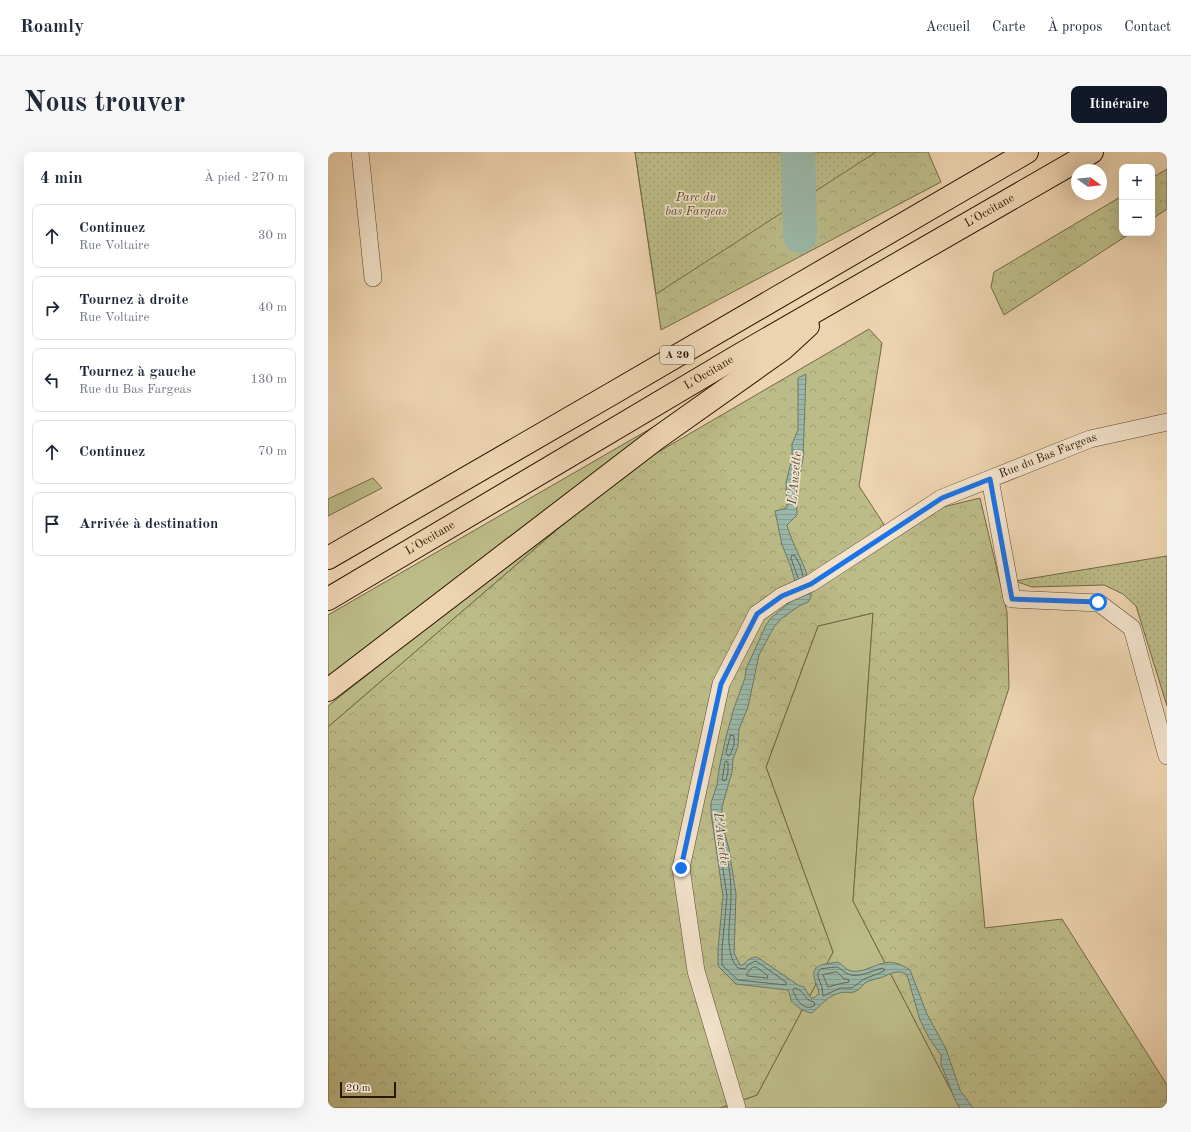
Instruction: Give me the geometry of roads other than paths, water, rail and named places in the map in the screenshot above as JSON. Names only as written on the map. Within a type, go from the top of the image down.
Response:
[{"type":"highway","name":"A 20","points":[[328,558],[1027,152]]},
{"type":"highway","name":"L'Occitane","points":[[328,598],[740,354],[1092,152]]},
{"type":"highway","points":[[328,690],[656,439],[783,349],[836,300]]},
{"type":"street","points":[[360,152],[373,278]]},
{"type":"street","name":"Rue du Bas Fargeas","points":[[737,1108],[696,972],[681,868],[721,684],[757,614],[784,595],[811,584],[942,498],[1090,439],[1167,422]]},
{"type":"street","points":[[990,479],[1012,599],[1098,602],[1132,628],[1167,756]]},
{"type":"water","points":[[795,152],[804,152],[805,187],[796,195]]},
{"type":"water","points":[[806,374],[803,459],[797,486],[797,515],[787,525],[808,578],[811,597],[808,602],[799,606],[781,619],[774,627],[759,655],[748,707],[739,729],[738,746],[733,759],[732,772],[722,807],[722,823],[729,849],[736,894],[734,953],[740,965],[743,965],[751,958],[757,957],[798,985],[804,987],[811,998],[814,998],[819,993],[814,979],[814,972],[815,969],[822,965],[838,962],[846,969],[857,971],[889,962],[899,964],[910,970],[927,1014],[946,1049],[960,1090],[973,1108],[960,1108],[955,1100],[941,1064],[941,1055],[929,1038],[920,1020],[907,975],[904,973],[897,972],[872,980],[865,983],[854,992],[842,992],[836,994],[825,1001],[812,1013],[795,1005],[791,1000],[788,990],[736,984],[718,966],[718,949],[723,896],[711,813],[711,803],[717,785],[726,737],[734,708],[745,678],[746,669],[766,625],[771,618],[799,596],[791,567],[782,545],[775,511],[787,508],[786,483],[792,458],[792,444],[798,430],[798,378]]},
{"type":"waterway","name":"L'Auzette","points":[[798,152],[800,236]]},
{"type":"park label","name":"Parc du bas Fargeas","points":[[696,205]]}]
